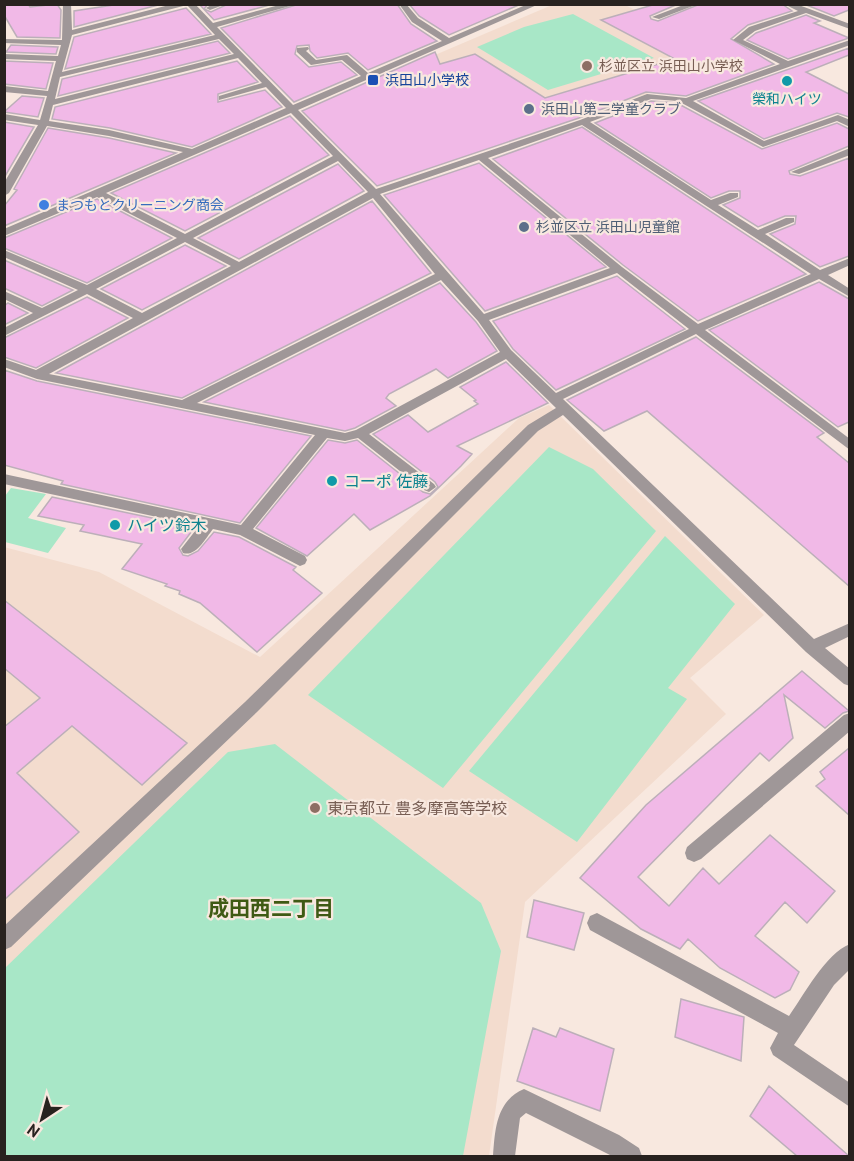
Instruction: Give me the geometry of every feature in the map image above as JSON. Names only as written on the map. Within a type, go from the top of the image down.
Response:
[{"type":"street","points":[[4,193],[44,123],[68,33],[67,4]]},
{"type":"street","points":[[68,33],[184,4]]},
{"type":"street","points":[[190,4],[374,193],[482,319],[507,353],[812,647],[849,679]]},
{"type":"street","points":[[210,8],[223,4]]},
{"type":"street","points":[[211,26],[274,7],[294,4]]},
{"type":"street","points":[[402,4],[415,20],[449,42]]},
{"type":"street","points":[[4,233],[295,110],[536,4]]},
{"type":"street","points":[[656,17],[695,4]]},
{"type":"street","points":[[787,4],[849,27]]},
{"type":"street","points":[[786,64],[737,40],[752,29],[805,11]]},
{"type":"street","points":[[55,76],[220,36]]},
{"type":"street","points":[[4,41],[64,43]]},
{"type":"street","points":[[685,101],[849,42]]},
{"type":"street","points":[[304,49],[300,50],[314,63],[344,57],[368,78]]},
{"type":"street","points":[[4,89],[51,98],[238,55]]},
{"type":"street","points":[[4,56],[60,59]]},
{"type":"street","points":[[222,98],[268,84]]},
{"type":"street","points":[[37,375],[374,193],[583,122],[651,96],[685,101],[763,144],[838,118],[849,124]]},
{"type":"street","points":[[4,117],[109,133],[195,152]]},
{"type":"street","points":[[583,122],[849,294]]},
{"type":"street","points":[[796,172],[849,151]]},
{"type":"street","points":[[4,333],[338,157]]},
{"type":"street","points":[[481,157],[618,269],[846,439]]},
{"type":"street","points":[[98,193],[239,266]]},
{"type":"street","points":[[711,204],[734,195]]},
{"type":"street","points":[[757,234],[790,220]]},
{"type":"street","points":[[4,253],[142,318]]},
{"type":"street","points":[[4,940],[259,699],[558,404],[698,329],[849,261]]},
{"type":"street","points":[[482,319],[618,269]]},
{"type":"street","points":[[185,404],[442,275]]},
{"type":"street","points":[[4,294],[42,313]]},
{"type":"street","points":[[4,363],[37,375],[345,438],[360,433],[507,353]]},
{"type":"street","points":[[360,433],[429,487]]},
{"type":"street","points":[[244,531],[323,434]]},
{"type":"street","points":[[4,479],[244,531],[300,560]]},
{"type":"street","points":[[188,549],[210,523]]},
{"type":"street","points":[[812,647],[849,629]]},
{"type":"street","points":[[694,853],[849,720]]},
{"type":"street","points":[[597,923],[792,1029]]},
{"type":"street","points":[[849,954],[827,978],[780,1048],[849,1096]]},
{"type":"street","points":[[504,1156],[510,1113],[524,1100],[611,1143],[631,1156]]},
{"type":"shaded area","name":"杉並区立 浜田山小学校","points":[[623,4],[756,70],[652,92],[531,135],[421,61],[552,5]]},
{"type":"shaded area","name":"東京都立 豊多摩高等学校","points":[[549,405],[764,615],[690,678],[726,714],[525,902],[489,1156],[5,1156],[4,547],[99,572],[260,657],[519,418]]},
{"type":"green space","points":[[573,14],[654,58],[548,90],[477,47],[524,27]]},
{"type":"green space","points":[[549,447],[593,469],[656,531],[443,788],[308,695]]},
{"type":"green space","points":[[11,488],[46,494],[28,518],[66,528],[48,553],[5,542],[5,496]]},
{"type":"green space","points":[[665,536],[735,604],[668,688],[687,699],[577,842],[469,771]]},
{"type":"green space","points":[[275,744],[481,903],[501,951],[463,1156],[5,1156],[5,968],[228,752]]},
{"type":"building","points":[[4,4],[28,4],[30,7],[57,4],[61,10],[60,38],[17,37],[4,15]]},
{"type":"building","points":[[120,4],[162,4],[74,27],[74,11]]},
{"type":"building","points":[[199,4],[208,4],[204,9],[211,12],[228,4],[273,4],[214,20]]},
{"type":"building","points":[[299,4],[397,4],[411,24],[437,41],[368,70],[348,53],[317,58],[310,51],[309,45],[297,46],[295,54],[309,67],[341,62],[357,75],[294,102],[221,28]]},
{"type":"building","points":[[409,4],[521,4],[449,35],[419,16]]},
{"type":"building","points":[[656,4],[678,4],[650,16],[651,19],[658,21],[700,4],[782,4],[792,11],[748,25],[731,39],[774,64],[686,96],[646,92],[579,118],[377,186],[302,111],[435,52],[440,64],[475,54],[545,98],[675,59],[601,20]]},
{"type":"building","points":[[804,4],[849,4],[849,10],[834,16]]},
{"type":"building","points":[[186,8],[211,34],[65,69],[74,37]]},
{"type":"building","points":[[806,15],[820,21],[814,23],[849,38],[788,59],[747,40],[756,33]]},
{"type":"building","points":[[218,41],[230,53],[58,96],[62,79]]},
{"type":"building","points":[[11,45],[58,47],[56,54],[6,52]]},
{"type":"building","points":[[849,48],[849,55],[806,72],[849,94],[849,117],[837,113],[764,139],[698,101]]},
{"type":"building","points":[[4,61],[53,63],[46,89],[4,84]]},
{"type":"building","points":[[237,61],[258,82],[218,94],[218,102],[265,90],[282,107],[192,147],[110,128],[52,119],[55,107]]},
{"type":"building","points":[[22,96],[44,98],[38,117],[4,112]]},
{"type":"building","points":[[651,101],[677,103],[762,149],[837,123],[849,129],[849,146],[789,171],[790,174],[800,176],[849,158],[849,256],[820,267],[770,234],[795,224],[796,216],[785,216],[758,227],[723,205],[740,198],[740,191],[729,191],[711,198],[595,123]]},
{"type":"building","points":[[290,116],[329,155],[185,231],[111,193]]},
{"type":"building","points":[[4,122],[34,127],[4,178]]},
{"type":"building","points":[[582,127],[806,274],[698,321],[623,265],[493,159]]},
{"type":"building","points":[[48,128],[109,138],[176,153],[4,226],[4,206],[17,190],[14,189]]},
{"type":"building","points":[[479,163],[606,267],[485,311],[384,195]]},
{"type":"building","points":[[338,164],[364,191],[239,259],[198,238]]},
{"type":"building","points":[[97,199],[172,238],[87,283],[4,248],[4,238]]},
{"type":"building","points":[[372,201],[431,273],[182,398],[56,373]]},
{"type":"building","points":[[185,245],[226,266],[142,310],[101,289]]},
{"type":"building","points":[[4,260],[73,290],[42,306],[4,288]]},
{"type":"building","points":[[617,276],[685,329],[556,390],[513,349],[493,321]]},
{"type":"building","points":[[819,282],[849,299],[849,422],[838,427],[709,330]]},
{"type":"building","points":[[440,283],[476,322],[497,351],[448,378],[436,369],[389,394],[386,398],[396,406],[355,428],[345,431],[204,402]]},
{"type":"building","points":[[87,297],[128,318],[36,368],[4,357],[4,338]]},
{"type":"building","points":[[8,303],[28,313],[4,325],[4,306]]},
{"type":"building","points":[[696,337],[824,433],[817,437],[849,463],[849,586],[647,411],[604,431],[567,400]]},
{"type":"building","points":[[506,362],[548,403],[457,446],[472,454],[430,496],[370,530],[354,514],[307,556],[256,528],[328,440],[345,443],[357,440],[423,492],[430,494],[438,487],[435,482],[373,434],[408,415],[428,432],[478,404],[460,387]]},
{"type":"building","points":[[4,370],[37,381],[311,436],[240,523],[61,484],[63,481],[4,465]]},
{"type":"building","points":[[52,497],[195,527],[179,548],[183,555],[188,556],[198,551],[214,532],[239,537],[296,567],[293,570],[322,593],[257,652],[200,603],[179,594],[180,591],[165,586],[167,584],[122,569],[142,544],[80,531],[84,525],[38,516]]},
{"type":"building","points":[[4,600],[187,743],[142,785],[72,726],[17,773],[79,832],[4,900],[4,727],[40,698],[4,668]]},
{"type":"building","points":[[802,671],[849,711],[843,713],[825,728],[784,695],[793,738],[769,761],[760,753],[638,877],[669,906],[703,868],[719,884],[770,835],[835,891],[807,923],[785,902],[755,936],[799,972],[790,990],[775,998],[720,968],[688,939],[680,949],[641,929],[580,878],[646,805]]},
{"type":"building","points":[[849,748],[849,815],[816,786],[825,779],[820,772]]},
{"type":"building","points":[[534,900],[584,913],[574,950],[527,937]]},
{"type":"building","points":[[681,999],[744,1017],[741,1061],[675,1037]]},
{"type":"building","points":[[533,1028],[556,1037],[560,1028],[614,1049],[600,1111],[517,1081]]},
{"type":"building","points":[[769,1086],[849,1156],[797,1156],[750,1116]]},
{"type":"place","name":"杉並区立 浜田山小学校","points":[[587,66]]},
{"type":"place","name":"浜田山小学校","points":[[373,80]]},
{"type":"place","name":"榮和ハイツ","points":[[787,81]]},
{"type":"place","name":"浜田山第二学童クラブ","points":[[529,109]]},
{"type":"place","name":"まつもとクリーニング商会","points":[[44,205]]},
{"type":"place","name":"杉並区立 浜田山児童館","points":[[524,227]]},
{"type":"place","name":"コーポ 佐藤","points":[[332,481]]},
{"type":"place","name":"ハイツ鈴木","points":[[115,525]]},
{"type":"place","name":"東京都立 豊多摩高等学校","points":[[315,808]]},
{"type":"district","name":"成田西二丁目","points":[[271,909]]}]
